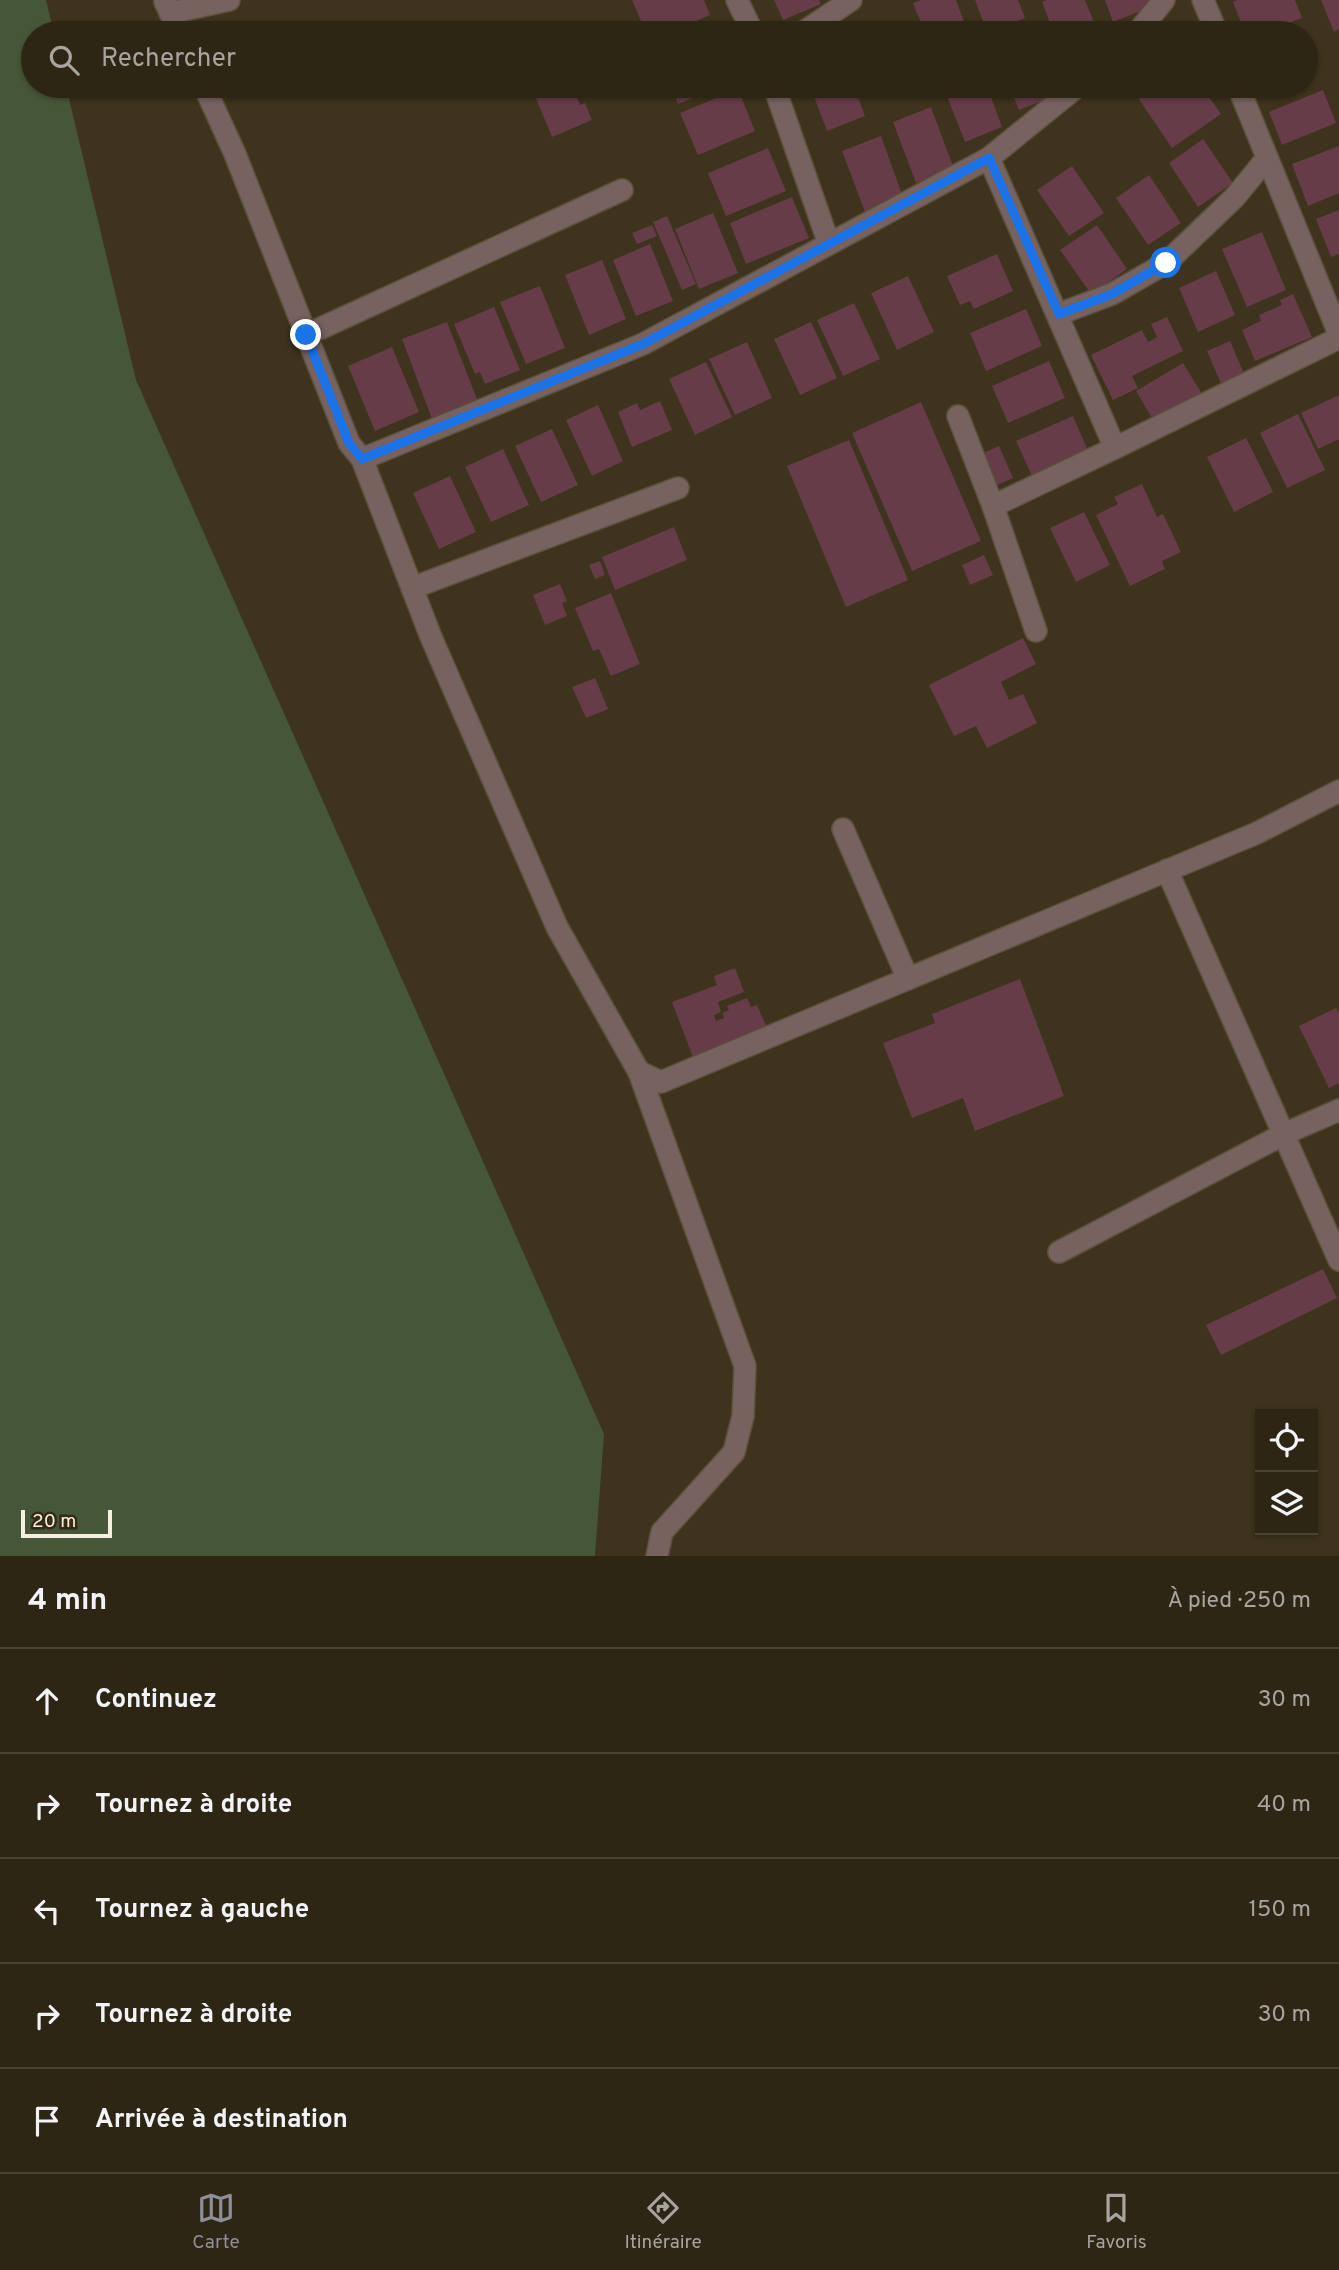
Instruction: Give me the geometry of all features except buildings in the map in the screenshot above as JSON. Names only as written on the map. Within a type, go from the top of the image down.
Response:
[{"type":"street","points":[[167,6],[229,0]]},
{"type":"street","points":[[737,0],[747,21]]},
{"type":"street","points":[[820,21],[851,0]]},
{"type":"street","points":[[1147,21],[1164,0]]},
{"type":"street","points":[[1203,0],[1212,21]]},
{"type":"street","points":[[209,98],[235,154],[349,443],[362,459],[430,638],[557,927],[639,1072],[745,1366],[743,1416],[734,1452],[662,1532],[657,1556]]},
{"type":"street","points":[[778,98],[829,244]]},
{"type":"street","points":[[362,459],[643,344],[989,158],[1063,98]]},
{"type":"street","points":[[993,506],[1339,336],[1243,98]]},
{"type":"street","points":[[989,158],[1115,448]]},
{"type":"street","points":[[1059,314],[1112,294],[1166,263],[1235,197],[1267,158]]},
{"type":"street","points":[[306,335],[622,190]]},
{"type":"street","points":[[958,416],[993,506],[1036,631]]},
{"type":"street","points":[[412,588],[678,488]]},
{"type":"street","points":[[639,1072],[661,1082],[1257,833],[1339,791]]},
{"type":"street","points":[[843,829],[908,979]]},
{"type":"street","points":[[1167,870],[1339,1260]]},
{"type":"street","points":[[1059,1252],[1284,1135],[1339,1110]]},
{"type":"green space","points":[[0,0],[46,0],[51,21],[21,21],[21,98],[69,98],[136,380],[604,1434],[595,1556],[0,1556]]},
{"type":"route","points":[[306,335],[349,443],[362,459],[643,344],[989,158],[1059,314],[1112,294],[1166,263]]}]
